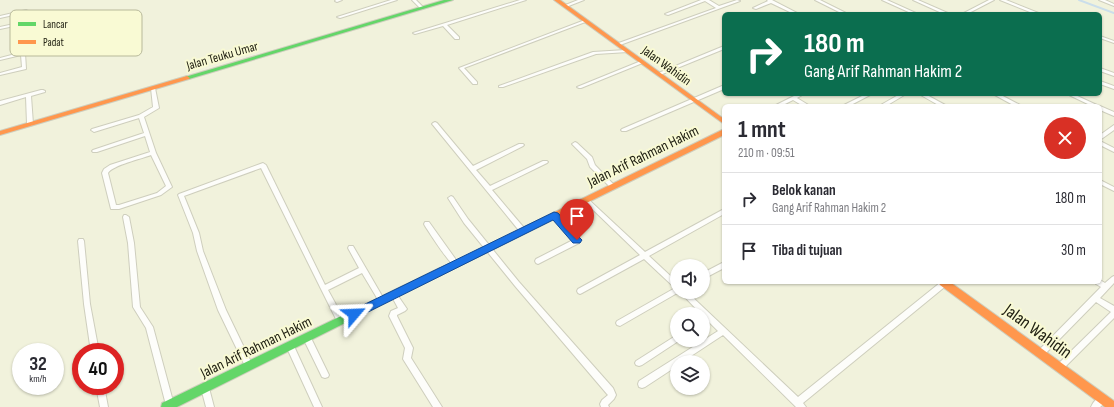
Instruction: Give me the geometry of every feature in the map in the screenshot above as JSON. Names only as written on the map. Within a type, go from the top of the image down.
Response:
[{"type":"street","points":[[339,17],[395,0]]},
{"type":"street","points":[[414,0],[422,8]]},
{"type":"street","name":"Jalan Teuku Umar","points":[[0,133],[450,0]]},
{"type":"street","points":[[415,33],[524,0]]},
{"type":"street","name":"Jalan Wahidin","points":[[557,0],[722,121]]},
{"type":"street","points":[[565,6],[582,0]]},
{"type":"street","points":[[667,14],[706,0],[719,8]]},
{"type":"street","points":[[817,0],[842,12]]},
{"type":"street","points":[[884,0],[911,12]]},
{"type":"street","points":[[915,0],[943,12]]},
{"type":"street","points":[[968,12],[992,0]]},
{"type":"street","points":[[1002,0],[1034,12]]},
{"type":"street","points":[[1101,0],[1114,5]]},
{"type":"street","points":[[618,44],[738,1]]},
{"type":"street","points":[[755,8],[770,1],[793,12]]},
{"type":"street","points":[[0,17],[10,15]]},
{"type":"street","points":[[475,83],[461,68],[586,21]]},
{"type":"street","points":[[444,24],[457,38]]},
{"type":"street","points":[[0,28],[10,26]]},
{"type":"street","points":[[1102,38],[1114,42]]},
{"type":"street","points":[[658,74],[722,48]]},
{"type":"street","points":[[500,86],[595,53],[626,51]]},
{"type":"street","points":[[0,59],[12,56]]},
{"type":"street","points":[[0,74],[24,68],[23,56]]},
{"type":"street","points":[[580,87],[643,62]]},
{"type":"street","points":[[1102,71],[1114,75]]},
{"type":"street","points":[[1102,83],[1114,88]]},
{"type":"street","points":[[94,130],[141,116],[156,108],[153,88]]},
{"type":"street","points":[[624,130],[722,88]]},
{"type":"street","points":[[0,103],[43,91]]},
{"type":"street","points":[[28,95],[30,124]]},
{"type":"street","points":[[781,104],[798,96]]},
{"type":"street","points":[[849,104],[866,96]]},
{"type":"street","points":[[886,104],[900,96]]},
{"type":"street","points":[[925,96],[940,104]]},
{"type":"street","points":[[999,96],[1015,104]]},
{"type":"street","points":[[1074,96],[1092,104]]},
{"type":"street","points":[[794,98],[804,104]]},
{"type":"street","points":[[1102,109],[1114,114]]},
{"type":"street","points":[[141,116],[153,153],[169,187],[159,194],[119,207],[114,207],[105,173],[106,170],[112,166],[153,153]]},
{"type":"street","points":[[435,124],[523,231]]},
{"type":"street","points":[[1102,136],[1114,127]]},
{"type":"street","name":"Jalan Arif Rahman Hakim","points":[[168,406],[722,133]]},
{"type":"street","points":[[95,151],[147,134]]},
{"type":"street","points":[[575,144],[590,158],[592,166],[613,187]]},
{"type":"street","points":[[1102,144],[1114,150]]},
{"type":"street","points":[[472,169],[521,145]]},
{"type":"street","points":[[489,189],[545,162]]},
{"type":"street","points":[[249,366],[222,310],[200,251],[196,233],[181,195],[263,165],[341,321]]},
{"type":"street","points":[[1102,183],[1114,189]]},
{"type":"street","points":[[451,198],[466,221],[517,284],[610,392],[612,395],[611,398],[605,402],[605,407]]},
{"type":"street","points":[[586,200],[670,279]]},
{"type":"street","points":[[580,291],[643,254],[722,212]]},
{"type":"street","points":[[538,261],[577,241],[575,237],[554,216]]},
{"type":"street","points":[[126,217],[131,243],[136,300],[138,307],[149,327],[168,406]]},
{"type":"street","points":[[427,224],[456,264]]},
{"type":"street","points":[[82,241],[88,304],[94,343]]},
{"type":"street","points":[[351,248],[382,301]]},
{"type":"street","points":[[710,272],[722,266]]},
{"type":"street","points":[[324,289],[364,269]]},
{"type":"street","points":[[1041,353],[1096,299],[1114,279]]},
{"type":"street","points":[[710,322],[724,331],[800,405],[942,284]]},
{"type":"street","name":"Jalan Wahidin","points":[[947,284],[1114,407]]},
{"type":"street","points":[[1101,284],[1106,287]]},
{"type":"street","points":[[620,323],[670,294]]},
{"type":"street","points":[[394,295],[403,309],[394,313],[393,316],[409,348],[407,359],[438,407]]},
{"type":"street","points":[[689,299],[696,307]]},
{"type":"street","points":[[1096,299],[1114,310]]},
{"type":"street","points":[[1060,367],[1114,313]]},
{"type":"street","points":[[642,384],[724,331]]},
{"type":"street","points":[[307,338],[326,375]]},
{"type":"street","points":[[639,363],[670,343]]},
{"type":"street","points":[[290,346],[318,407]]},
{"type":"street","points":[[205,388],[210,407]]},
{"type":"street","points":[[102,395],[104,407]]},
{"type":"street","points":[[1095,407],[1103,399]]},
{"type":"waterway","points":[[1079,0],[1114,13]]},
{"type":"traffic: fast","points":[[187,78],[450,0]]},
{"type":"traffic: fast","points":[[166,407],[440,272]]},
{"type":"traffic: slow","points":[[557,0],[722,121]]},
{"type":"traffic: slow","points":[[0,133],[187,78]]},
{"type":"traffic: slow","points":[[440,272],[722,133]]},
{"type":"traffic: slow","points":[[946,284],[1114,407]]},
{"type":"route","points":[[354,314],[554,216],[577,240]]}]
